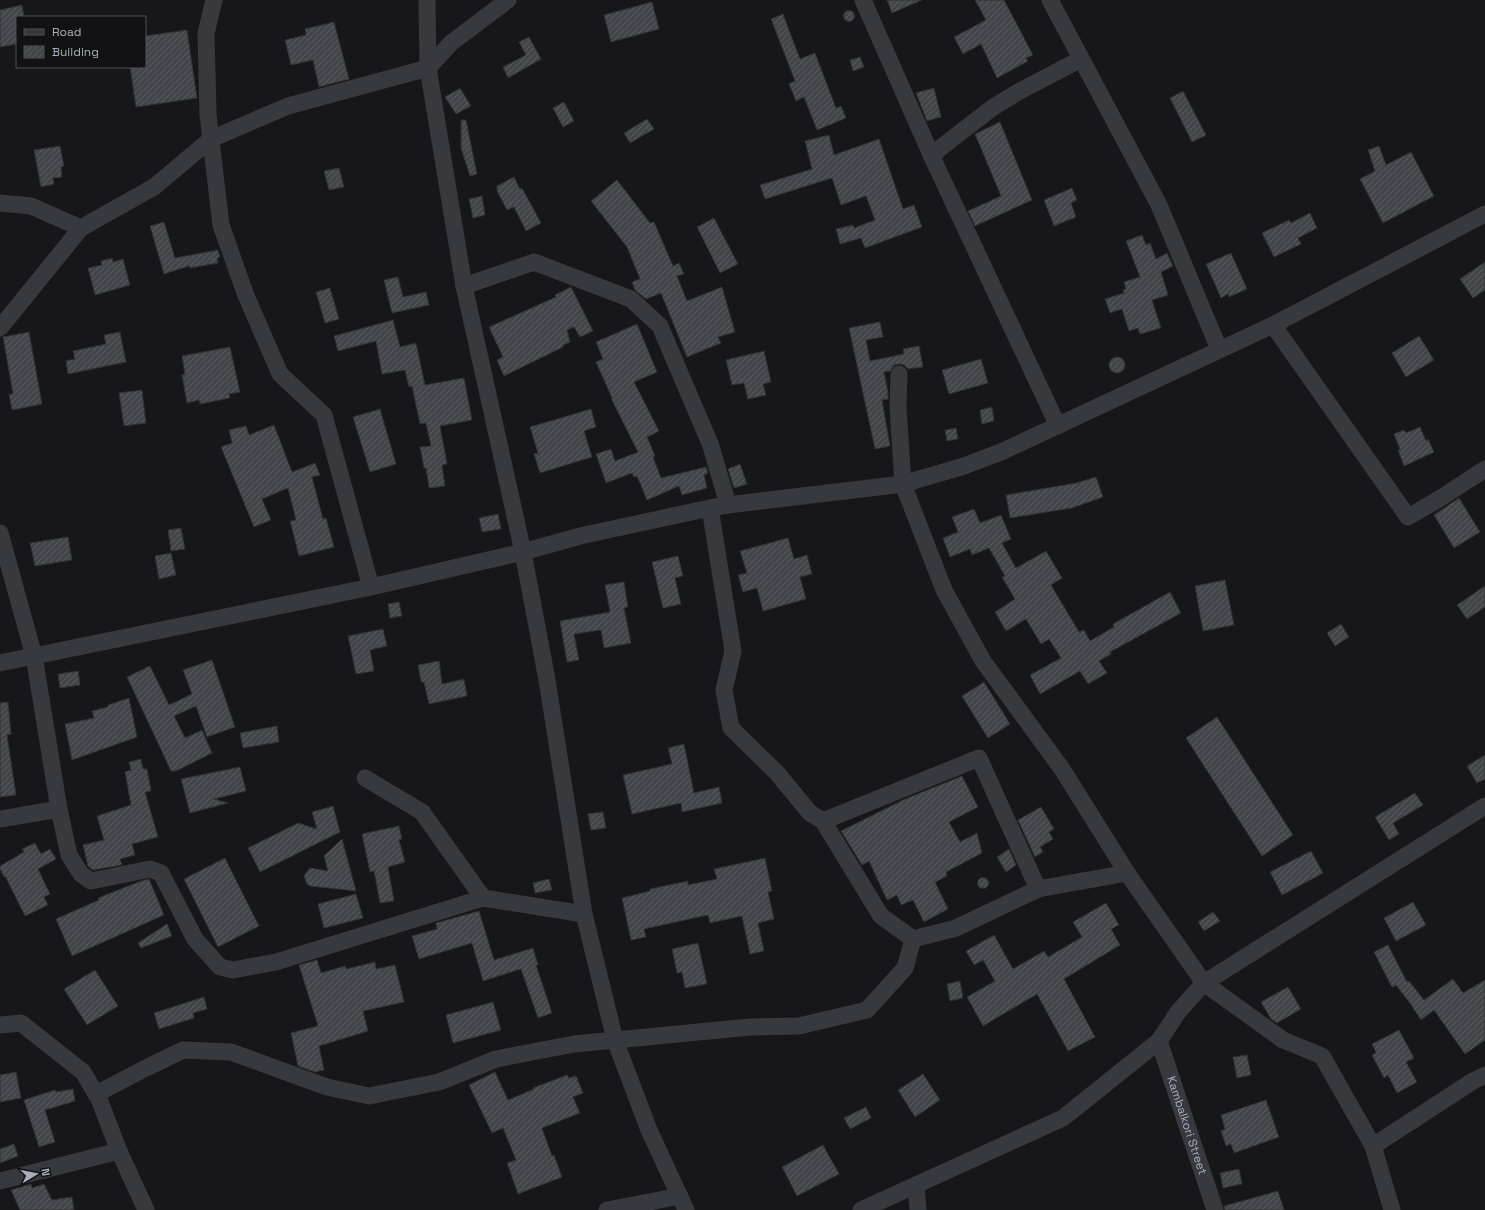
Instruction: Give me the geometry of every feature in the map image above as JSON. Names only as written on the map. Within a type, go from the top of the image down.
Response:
[{"type":"street","points":[[214,0],[206,33],[208,115],[221,225],[242,285],[280,374],[324,415],[371,587]]},
{"type":"street","points":[[428,0],[428,68],[464,286],[523,552],[547,680],[584,914],[615,1040],[649,1130],[683,1203],[607,1210]]},
{"type":"street","points":[[0,328],[81,228],[154,187],[211,139],[288,106],[428,68],[450,43],[508,0]]},
{"type":"street","points":[[863,0],[932,157],[1058,426]]},
{"type":"street","points":[[1050,0],[1159,205],[1220,349]]},
{"type":"street","points":[[932,157],[939,149],[999,104],[1018,92],[1081,59]]},
{"type":"street","points":[[0,203],[31,206],[81,228]]},
{"type":"street","points":[[0,663],[371,587],[523,552],[580,536],[710,508],[903,484],[964,466],[1001,452],[1058,426],[1272,325],[1485,214]]},
{"type":"street","points":[[464,286],[534,262],[631,299],[660,326],[711,446],[728,505]]},
{"type":"street","points":[[1272,325],[1408,517],[1485,469]]},
{"type":"street","points":[[899,374],[898,408],[903,484],[944,590],[983,661],[1062,768],[1127,873],[1204,983],[1283,1040],[1322,1056],[1373,1146],[1392,1210]]},
{"type":"street","points":[[710,508],[733,651],[724,690],[731,728],[777,774],[810,813],[823,821],[881,916],[912,939]]},
{"type":"street","points":[[0,532],[34,656],[59,809],[69,855],[81,874],[91,881],[150,869],[161,873],[195,939],[220,967],[233,970],[276,962],[483,898],[584,914]]},
{"type":"street","points":[[823,821],[979,758],[1038,889]]},
{"type":"street","points":[[365,778],[422,812],[483,898]]},
{"type":"street","points":[[861,1210],[1063,1118],[1159,1041],[1178,1012],[1204,983],[1485,806]]},
{"type":"street","points":[[0,819],[59,809]]},
{"type":"street","points":[[912,939],[956,928],[1038,889],[1127,873]]},
{"type":"street","points":[[96,1094],[183,1050],[231,1052],[327,1087],[368,1096],[438,1082],[496,1059],[574,1044],[750,1027],[799,1026],[867,1010],[905,968],[912,939]]},
{"type":"street","points":[[0,1025],[21,1023],[83,1072],[96,1094],[119,1151],[146,1210]]},
{"type":"street","name":"Kambalkori Street","points":[[1159,1041],[1215,1210]]},
{"type":"street","points":[[1373,1146],[1485,1075]]},
{"type":"street","points":[[0,1181],[119,1151]]},
{"type":"street","points":[[916,1186],[918,1210]]},
{"type":"building","points":[[887,0],[922,0],[892,13]]},
{"type":"building","points":[[975,0],[1004,0],[1033,55],[1026,58],[1028,61],[997,78],[981,44],[963,54],[954,37],[986,20]]},
{"type":"building","points":[[652,2],[659,29],[611,42],[604,15]]},
{"type":"building","points":[[22,5],[24,16],[16,16],[16,44],[0,47],[0,10]]},
{"type":"building","points":[[849,10],[853,12],[855,16],[853,20],[849,22],[845,20],[843,16],[845,12]]},
{"type":"building","points":[[783,14],[800,59],[815,53],[836,108],[841,106],[846,118],[817,130],[804,97],[796,101],[789,84],[795,81],[771,19]]},
{"type":"building","points":[[334,22],[349,79],[319,87],[313,60],[291,65],[285,40],[306,35],[305,29]]},
{"type":"building","points":[[187,30],[197,98],[136,107],[130,68],[146,68],[146,36]]},
{"type":"building","points":[[529,37],[541,59],[508,78],[503,67],[526,55],[519,42]]},
{"type":"building","points":[[860,57],[864,67],[853,71],[850,60]]},
{"type":"building","points":[[460,88],[471,106],[456,114],[445,97]]},
{"type":"building","points":[[934,88],[941,117],[927,121],[916,93]]},
{"type":"building","points":[[1183,91],[1206,135],[1192,142],[1170,98]]},
{"type":"building","points":[[564,102],[574,121],[563,127],[553,108]]},
{"type":"building","points":[[647,119],[654,129],[630,143],[624,133]]},
{"type":"building","points":[[461,120],[466,120],[477,174],[470,176],[461,148]]},
{"type":"building","points":[[1000,122],[1032,200],[975,226],[968,211],[1001,196],[975,134]]},
{"type":"building","points":[[829,135],[834,155],[879,139],[903,209],[914,205],[922,227],[865,248],[861,238],[840,244],[836,229],[853,225],[854,228],[875,220],[866,196],[841,205],[832,178],[765,199],[760,185],[812,169],[805,141]]},
{"type":"building","points":[[60,146],[64,166],[61,167],[62,177],[53,178],[54,184],[41,187],[34,150]]},
{"type":"building","points":[[1379,146],[1386,165],[1411,152],[1434,196],[1383,223],[1360,179],[1375,171],[1368,150]]},
{"type":"building","points":[[339,168],[344,187],[329,190],[324,171]]},
{"type":"building","points":[[514,177],[520,189],[522,188],[541,223],[526,231],[514,207],[507,210],[497,191],[497,186]]},
{"type":"building","points":[[617,180],[650,223],[654,222],[673,266],[679,263],[684,274],[677,276],[687,301],[722,287],[735,332],[718,337],[721,343],[687,357],[661,293],[646,299],[635,290],[632,282],[640,279],[627,247],[591,201]]},
{"type":"building","points":[[1072,188],[1077,200],[1071,203],[1076,217],[1054,226],[1044,200]]},
{"type":"building","points":[[482,196],[485,215],[473,218],[469,199]]},
{"type":"building","points":[[1310,213],[1317,228],[1298,238],[1301,244],[1274,257],[1262,233],[1289,220],[1291,223]]},
{"type":"building","points":[[714,218],[738,264],[720,273],[697,227]]},
{"type":"building","points":[[164,222],[175,258],[218,250],[220,257],[217,258],[218,263],[190,268],[189,266],[164,274],[150,226]]},
{"type":"building","points":[[1142,235],[1146,245],[1150,243],[1156,259],[1167,253],[1173,266],[1161,272],[1168,295],[1152,300],[1161,328],[1140,334],[1138,328],[1129,331],[1122,309],[1110,313],[1105,299],[1124,293],[1123,290],[1126,289],[1124,282],[1140,277],[1126,241]]},
{"type":"building","points":[[1231,253],[1247,289],[1229,297],[1228,294],[1221,298],[1206,264]]},
{"type":"building","points":[[112,258],[113,262],[123,259],[130,285],[95,295],[88,268],[102,265],[101,261]]},
{"type":"building","points":[[1485,262],[1485,290],[1473,298],[1460,279]]},
{"type":"building","points":[[398,277],[403,297],[426,292],[429,305],[392,313],[384,280]]},
{"type":"building","points":[[571,287],[593,331],[580,337],[574,327],[567,330],[570,342],[563,345],[563,347],[504,376],[497,360],[503,357],[489,327],[556,297],[555,295]]},
{"type":"building","points":[[330,288],[339,319],[325,323],[316,292]]},
{"type":"building","points":[[393,320],[400,347],[416,343],[425,385],[464,378],[472,420],[440,426],[447,464],[442,465],[445,486],[429,488],[426,468],[424,468],[420,447],[431,446],[426,423],[420,424],[412,386],[409,387],[405,370],[382,374],[376,341],[338,351],[334,336]]},
{"type":"building","points":[[880,322],[883,337],[866,340],[870,361],[904,354],[903,349],[919,346],[923,367],[908,369],[904,365],[899,364],[894,365],[890,371],[884,372],[888,399],[882,400],[890,446],[875,449],[849,328]]},
{"type":"building","points":[[637,324],[657,372],[634,382],[659,431],[647,437],[655,456],[653,457],[661,478],[706,467],[708,473],[704,475],[707,488],[682,495],[679,486],[647,500],[637,476],[634,477],[632,473],[606,483],[596,454],[611,449],[615,461],[638,452],[611,398],[596,362],[603,359],[596,342]]},
{"type":"building","points":[[29,332],[42,404],[12,410],[9,394],[13,394],[3,337]]},
{"type":"building","points":[[120,332],[126,362],[68,374],[66,361],[75,359],[73,351],[106,344],[104,335]]},
{"type":"building","points":[[1419,336],[1434,360],[1406,377],[1392,353]]},
{"type":"building","points":[[230,347],[240,392],[229,394],[230,398],[200,404],[199,400],[187,403],[182,375],[185,374],[182,356]]},
{"type":"building","points":[[764,351],[771,382],[763,384],[766,395],[748,399],[744,383],[732,385],[726,360]]},
{"type":"building","points":[[1117,357],[1124,362],[1125,365],[1120,372],[1117,373],[1110,368],[1109,365],[1114,358]]},
{"type":"building","points":[[981,359],[988,383],[949,394],[942,370]]},
{"type":"building","points":[[142,390],[146,423],[124,426],[119,393]]},
{"type":"building","points":[[992,407],[994,421],[982,424],[980,410]]},
{"type":"building","points":[[380,409],[396,464],[370,472],[353,417]]},
{"type":"building","points":[[591,409],[596,427],[584,431],[592,457],[540,473],[534,454],[538,453],[530,427]]},
{"type":"building","points":[[274,425],[292,472],[315,463],[320,475],[312,477],[323,519],[326,518],[334,547],[299,556],[290,521],[296,520],[288,488],[262,499],[271,520],[254,527],[221,447],[232,443],[229,430],[246,426],[249,435]]},
{"type":"building","points":[[1420,427],[1426,441],[1428,439],[1434,452],[1404,466],[1398,450],[1400,449],[1394,434],[1404,430],[1406,433]]},
{"type":"building","points":[[956,428],[958,439],[947,441],[945,430]]},
{"type":"building","points":[[740,464],[747,484],[734,488],[728,469]]},
{"type":"building","points":[[1096,477],[1103,497],[1072,508],[1010,518],[1006,495],[1076,483]]},
{"type":"building","points":[[1459,498],[1480,532],[1454,548],[1434,515]]},
{"type":"building","points":[[974,509],[980,523],[1001,515],[1011,539],[1002,543],[1016,568],[1046,551],[1062,578],[1051,585],[1079,632],[1084,630],[1090,641],[1114,627],[1113,624],[1170,592],[1181,613],[1110,652],[1111,654],[1099,661],[1107,673],[1088,684],[1080,671],[1040,694],[1030,675],[1061,658],[1049,639],[1041,644],[1026,619],[1006,631],[995,612],[1015,599],[1002,577],[1005,576],[989,548],[972,555],[970,549],[950,557],[943,538],[958,532],[952,517]]},
{"type":"building","points":[[498,514],[501,529],[482,532],[479,518]]},
{"type":"building","points":[[181,528],[185,549],[171,551],[168,530]]},
{"type":"building","points":[[68,537],[72,560],[35,566],[30,543]]},
{"type":"building","points":[[788,538],[794,559],[807,555],[812,574],[800,577],[806,599],[763,611],[757,588],[743,592],[738,575],[747,573],[740,551]]},
{"type":"building","points":[[171,553],[176,575],[159,579],[155,556]]},
{"type":"building","points":[[678,556],[683,576],[675,578],[681,604],[663,608],[652,562]]},
{"type":"building","points":[[1225,580],[1234,625],[1203,631],[1195,586]]},
{"type":"building","points":[[624,582],[628,607],[624,608],[631,643],[604,648],[601,630],[574,634],[579,660],[567,662],[560,621],[610,612],[605,585]]},
{"type":"building","points":[[1485,586],[1485,607],[1467,619],[1457,605]]},
{"type":"building","points":[[399,602],[402,616],[390,618],[388,604]]},
{"type":"building","points":[[1341,624],[1349,637],[1335,646],[1327,633]]},
{"type":"building","points":[[383,629],[387,646],[370,650],[374,671],[356,674],[348,636]]},
{"type":"building","points":[[212,660],[235,727],[207,737],[196,706],[174,716],[185,738],[202,730],[212,753],[176,771],[171,771],[127,677],[150,666],[169,705],[192,694],[183,670]]},
{"type":"building","points":[[439,661],[442,684],[464,679],[467,696],[429,704],[424,682],[421,682],[418,665]]},
{"type":"building","points":[[78,671],[80,685],[60,688],[58,674]]},
{"type":"building","points":[[984,682],[1010,724],[988,738],[962,696]]},
{"type":"building","points":[[129,698],[137,737],[72,760],[65,724],[94,718],[92,711],[108,707],[108,705]]},
{"type":"building","points":[[8,702],[11,734],[7,735],[16,795],[0,797],[0,703]]},
{"type":"building","points":[[1217,717],[1293,835],[1262,856],[1186,738]]},
{"type":"building","points":[[277,726],[279,742],[243,748],[240,733]]},
{"type":"building","points":[[684,744],[694,793],[719,787],[722,803],[682,812],[681,803],[632,814],[623,775],[672,764],[668,748]]},
{"type":"building","points":[[1485,755],[1485,779],[1477,783],[1467,766]]},
{"type":"building","points":[[141,759],[143,769],[147,769],[151,791],[145,792],[158,837],[132,844],[135,855],[120,859],[122,865],[93,870],[88,866],[83,845],[104,840],[97,816],[131,805],[125,772],[131,770],[129,762]]},
{"type":"building","points":[[240,767],[246,791],[214,799],[228,803],[190,813],[181,779]]},
{"type":"building","points":[[962,776],[978,807],[949,822],[960,842],[977,833],[982,853],[946,872],[947,876],[935,882],[948,909],[924,922],[913,900],[901,905],[897,895],[887,900],[869,861],[862,865],[841,831],[903,800]]},
{"type":"building","points":[[1415,793],[1423,805],[1393,823],[1399,834],[1389,840],[1375,817]]},
{"type":"building","points":[[333,806],[340,832],[260,872],[248,848],[298,823],[317,829],[312,812]]},
{"type":"building","points":[[1041,807],[1054,829],[1049,832],[1053,839],[1040,847],[1043,852],[1035,857],[1018,820]]},
{"type":"building","points":[[603,812],[606,828],[591,830],[588,814]]},
{"type":"building","points":[[399,826],[402,839],[399,840],[405,862],[388,867],[394,901],[380,903],[374,871],[370,872],[362,834]]},
{"type":"building","points":[[342,839],[356,891],[310,886],[307,884],[304,876],[310,868],[328,871],[324,856]]},
{"type":"building","points":[[35,843],[41,854],[50,849],[56,859],[38,869],[50,894],[44,897],[48,905],[25,916],[0,869],[0,866],[24,852],[22,849]]},
{"type":"building","points":[[1009,849],[1016,865],[1006,872],[997,857]]},
{"type":"building","points":[[1311,851],[1323,873],[1282,895],[1270,872]]},
{"type":"building","points":[[225,858],[259,926],[218,947],[184,879]]},
{"type":"building","points":[[765,858],[772,891],[768,892],[774,919],[758,923],[764,951],[750,954],[742,916],[710,923],[708,915],[644,929],[646,937],[631,940],[622,898],[650,891],[650,889],[688,881],[688,885],[717,879],[714,869]]},
{"type":"building","points":[[983,877],[987,879],[989,883],[987,887],[983,889],[979,887],[977,883],[979,879]]},
{"type":"building","points":[[149,879],[164,915],[72,956],[56,919],[99,900],[98,898]]},
{"type":"building","points":[[549,879],[552,890],[535,893],[533,883]]},
{"type":"building","points":[[356,894],[363,918],[324,928],[318,904]]},
{"type":"building","points":[[1413,902],[1426,925],[1396,941],[1384,918]]},
{"type":"building","points":[[1106,903],[1119,925],[1111,929],[1120,945],[1064,979],[1095,1037],[1068,1051],[1037,994],[983,1026],[967,997],[995,981],[983,960],[974,965],[966,951],[994,935],[1013,969],[1044,951],[1048,957],[1082,937],[1073,922]]},
{"type":"building","points":[[479,911],[494,960],[533,948],[538,965],[536,965],[552,1013],[538,1018],[521,969],[483,981],[472,943],[419,959],[412,936],[437,929],[436,923]]},
{"type":"building","points":[[1213,912],[1220,921],[1204,931],[1198,922]]},
{"type":"building","points":[[167,924],[172,936],[141,948],[138,943]]},
{"type":"building","points":[[698,943],[707,984],[685,988],[682,972],[677,973],[672,949]]},
{"type":"building","points":[[1388,945],[1407,982],[1409,981],[1424,1000],[1453,979],[1463,993],[1485,980],[1485,1040],[1465,1054],[1434,1010],[1421,1020],[1396,985],[1392,987],[1374,952]]},
{"type":"building","points":[[317,960],[321,973],[345,966],[346,969],[375,962],[376,969],[395,965],[404,1002],[363,1011],[368,1031],[319,1046],[324,1070],[315,1072],[298,1066],[291,1033],[318,1026],[299,965]]},
{"type":"building","points":[[95,970],[118,1006],[87,1025],[64,989]]},
{"type":"building","points":[[960,981],[963,998],[950,1001],[947,984]]},
{"type":"building","points":[[1288,987],[1301,1009],[1277,1023],[1271,1019],[1261,1002]]},
{"type":"building","points":[[204,997],[207,1009],[193,1013],[194,1018],[159,1029],[154,1013]]},
{"type":"building","points":[[493,1002],[501,1030],[453,1043],[446,1015]]},
{"type":"building","points":[[1399,1030],[1414,1058],[1406,1062],[1417,1082],[1397,1093],[1388,1075],[1384,1078],[1372,1055],[1376,1053],[1372,1044]]},
{"type":"building","points":[[1247,1055],[1251,1075],[1237,1078],[1233,1057]]},
{"type":"building","points":[[16,1072],[21,1098],[0,1102],[0,1075]]},
{"type":"building","points":[[495,1072],[508,1100],[534,1089],[533,1088],[567,1075],[569,1078],[576,1076],[583,1093],[573,1097],[580,1113],[542,1128],[552,1156],[554,1155],[562,1177],[518,1194],[507,1163],[516,1160],[503,1128],[492,1133],[469,1085]]},
{"type":"building","points":[[923,1074],[940,1100],[915,1117],[898,1090]]},
{"type":"building","points":[[73,1089],[75,1101],[45,1110],[55,1142],[39,1147],[24,1100],[55,1090],[56,1092]]},
{"type":"building","points":[[1266,1100],[1279,1137],[1234,1153],[1231,1144],[1226,1146],[1221,1131],[1225,1129],[1221,1115]]},
{"type":"building","points":[[866,1107],[871,1118],[850,1129],[844,1118]]},
{"type":"building","points":[[14,1144],[18,1156],[0,1163],[0,1149]]},
{"type":"building","points":[[823,1145],[839,1174],[797,1196],[782,1167]]},
{"type":"building","points":[[1239,1169],[1242,1184],[1223,1188],[1220,1173]]},
{"type":"building","points":[[31,1184],[32,1188],[44,1184],[52,1200],[72,1197],[74,1210],[20,1210],[11,1190]]},
{"type":"building","points":[[1278,1191],[1284,1210],[1225,1210],[1224,1206]]}]
